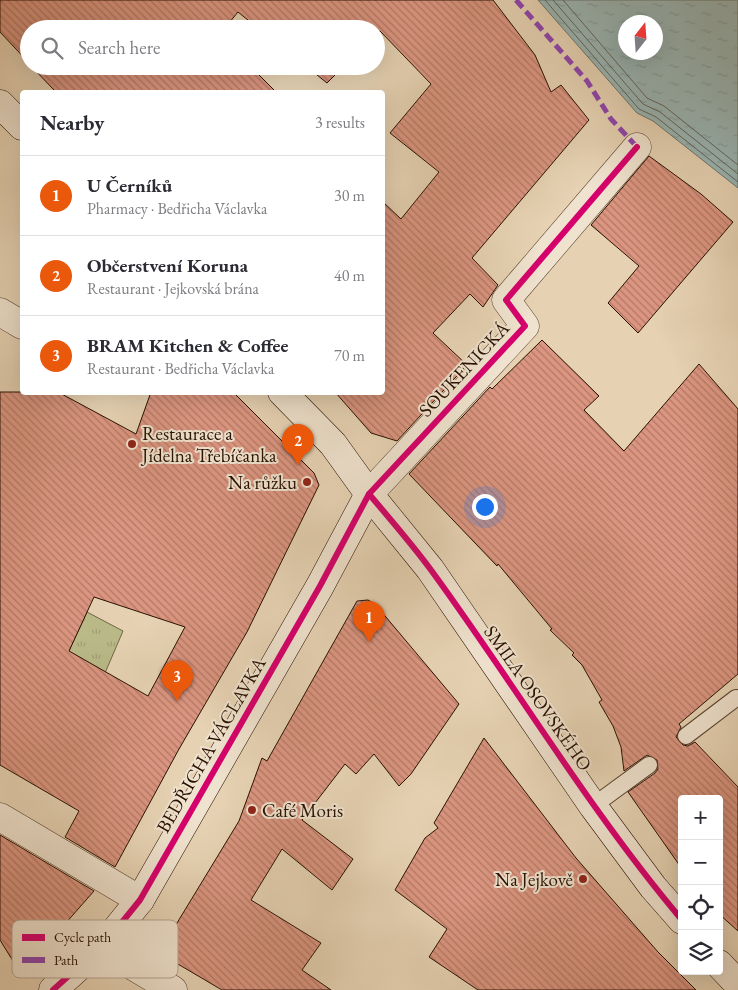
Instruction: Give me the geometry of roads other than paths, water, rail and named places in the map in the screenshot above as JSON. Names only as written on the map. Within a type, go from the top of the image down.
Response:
[{"type":"street","points":[[0,104],[20,124]]},
{"type":"street","name":"SOUKENICKÁ","points":[[369,494],[525,326],[506,300],[637,147]]},
{"type":"street","points":[[0,312],[20,324]]},
{"type":"street","name":"SMILA OSOVSKÉHO","points":[[285,395],[333,444],[369,494],[430,569],[593,806],[654,887],[678,915]]},
{"type":"street","name":"BEDŘICHA VÁCLAVKA","points":[[124,920],[140,900],[320,586],[369,494]]},
{"type":"street","points":[[0,817],[140,900]]},
{"type":"street","points":[[723,968],[738,984]]},
{"type":"street","name":"BEDŘICHA VÁCLAVKA","points":[[53,990],[66,978]]},
{"type":"street","points":[[154,978],[174,990]]},
{"type":"lane","points":[[686,736],[736,698]]},
{"type":"lane","points":[[593,806],[649,765]]},
{"type":"water","points":[[538,0],[738,0],[738,188],[653,121],[637,113]]},
{"type":"place","name":"Restaurace a Jídelna Třebíčanka","points":[[132,444]]},
{"type":"place","name":"Občerstvení Koruna","points":[[298,465]]},
{"type":"place","name":"Na růžku","points":[[307,482]]},
{"type":"place","name":"U Černíků","points":[[369,642]]},
{"type":"place","name":"BRAM Kitchen & Coffee","points":[[177,701]]},
{"type":"place","name":"Café Moris","points":[[252,810]]},
{"type":"place","name":"Na Jejkově","points":[[583,879]]}]
